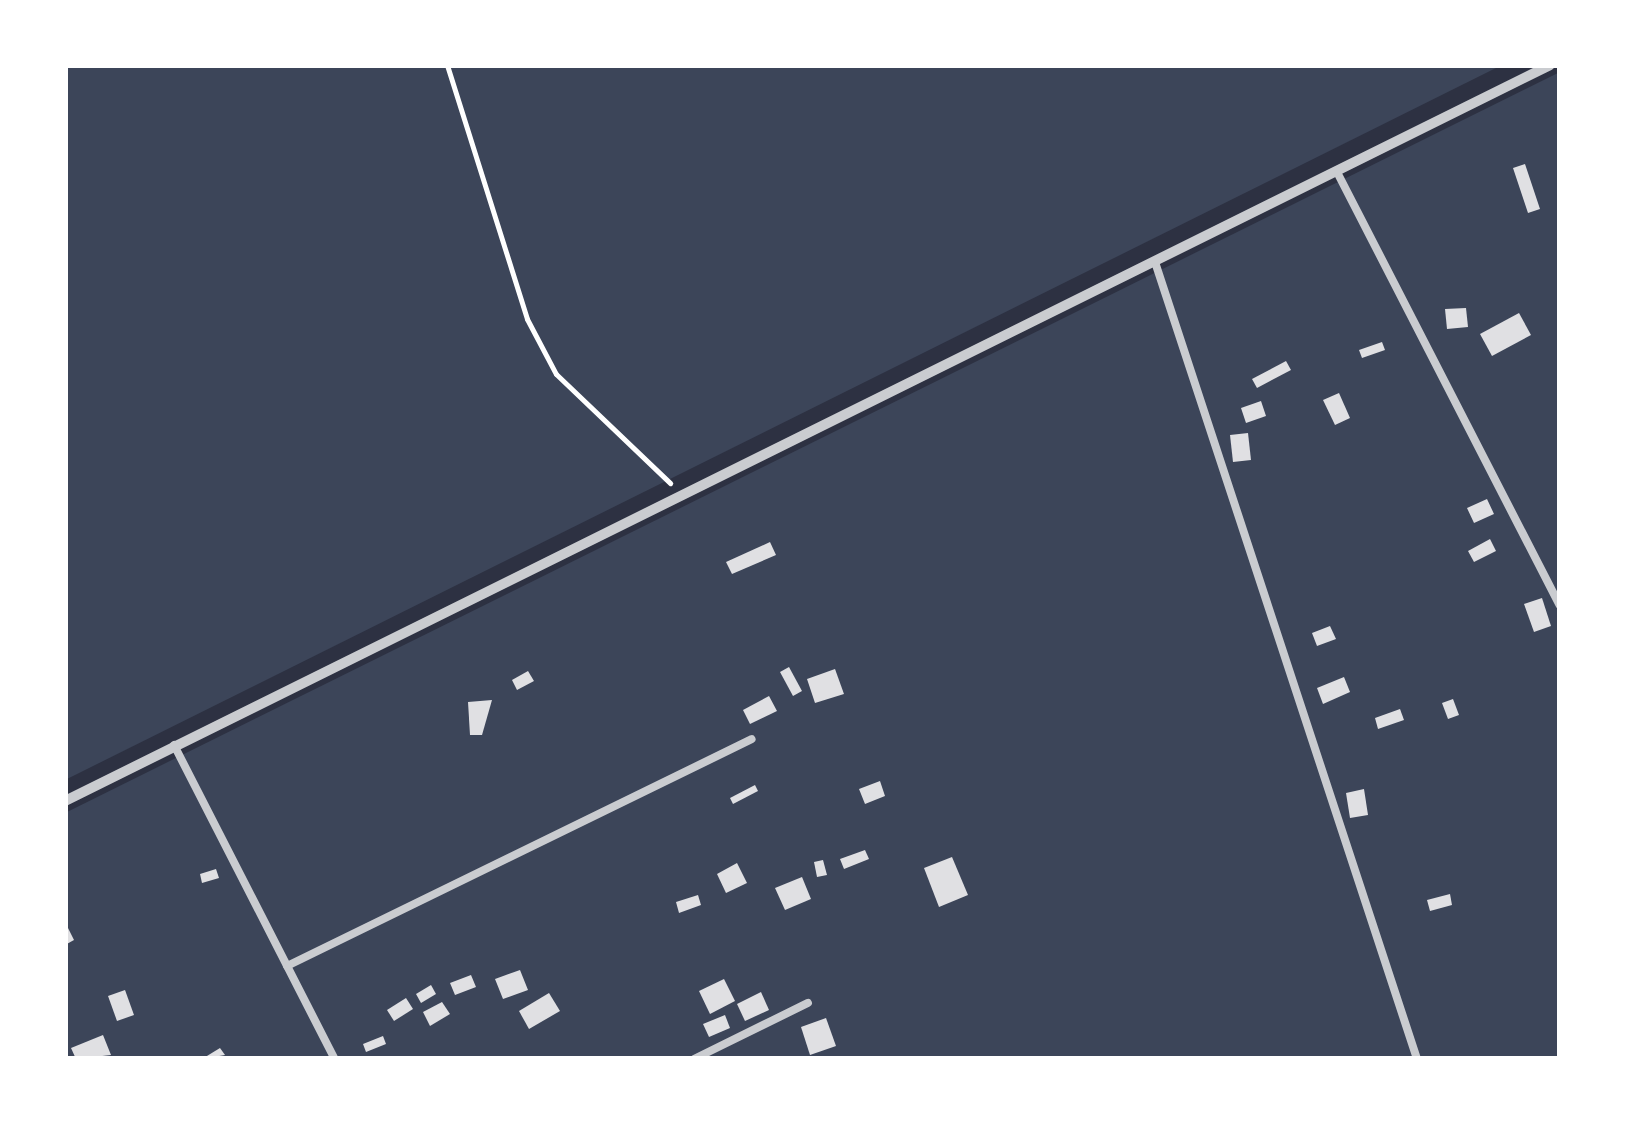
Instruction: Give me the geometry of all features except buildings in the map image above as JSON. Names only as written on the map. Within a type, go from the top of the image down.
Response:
[{"type":"street","points":[[65,801],[1550,65]]},
{"type":"lane","points":[[1337,172],[1560,605]]},
{"type":"lane","points":[[1156,262],[1417,1059]]},
{"type":"lane","points":[[287,966],[752,739]]},
{"type":"lane","points":[[174,745],[335,1059]]},
{"type":"lane","points":[[694,1059],[808,1003]]},
{"type":"path","points":[[446,65],[527,319],[556,374],[683,498]]},
{"type":"shaded area","points":[[65,65],[1502,65],[65,780]]},
{"type":"shaded area","points":[[1560,72],[1560,1059],[65,1059],[65,813]]}]
